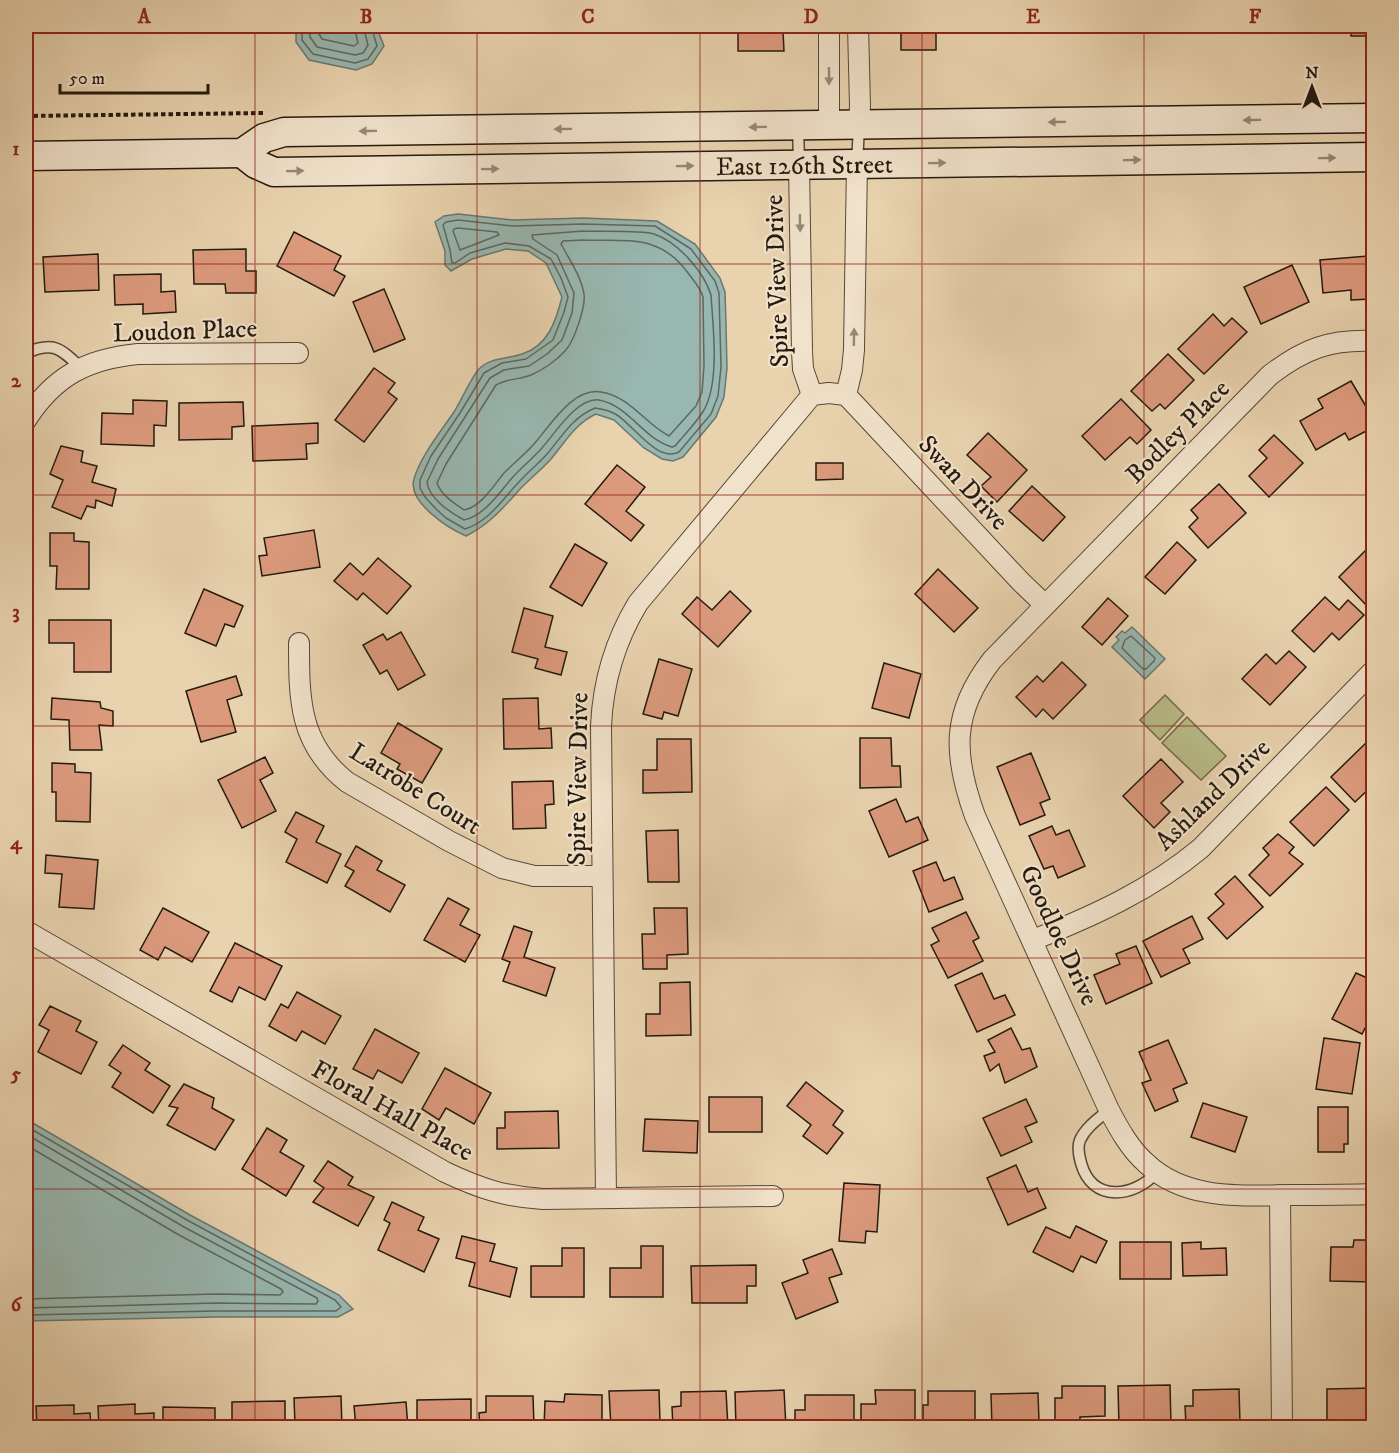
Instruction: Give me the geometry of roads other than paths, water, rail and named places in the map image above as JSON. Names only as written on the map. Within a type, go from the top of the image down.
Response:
[{"type":"main road","name":"East 126th Street","points":[[1374,118],[284,132],[264,138],[242,153],[256,164],[274,172],[1374,157]]},
{"type":"main road","points":[[26,156],[242,153]]},
{"type":"street","points":[[829,26],[829,126]]},
{"type":"street","points":[[858,26],[859,126]]},
{"type":"street","points":[[846,395],[854,350],[857,164]]},
{"type":"street","name":"Spire View Drive","points":[[799,165],[803,369],[813,395]]},
{"type":"street","name":"Bodley Place","points":[[1044,604],[1270,375],[1288,361],[1317,346],[1348,340],[1374,340]]},
{"type":"street","name":"Loudon Place","points":[[26,420],[45,394],[60,380],[80,367],[118,356],[298,353]]},
{"type":"street","name":"Spire View Drive","points":[[606,1198],[601,876],[602,701],[612,657],[623,629],[638,603],[813,395],[829,393],[846,395]]},
{"type":"street","name":"Swan Drive","points":[[846,395],[1044,604]]},
{"type":"street","name":"Goodloe Drive","points":[[1044,604],[979,677],[964,712],[960,731],[960,767],[973,809],[1109,1110],[1146,1164],[1181,1185],[1210,1193],[1374,1194]]},
{"type":"street","name":"Latrobe Court","points":[[299,643],[300,692],[304,723],[318,752],[341,778],[363,793],[502,868],[534,876],[601,876]]},
{"type":"street","name":"Ashland Drive","points":[[1033,940],[1075,923],[1140,891],[1182,865],[1374,670]]},
{"type":"street","name":"Floral Hall Place","points":[[26,931],[461,1180],[497,1193],[516,1197],[606,1198],[773,1196]]},
{"type":"street","points":[[1280,1195],[1282,1428]]},
{"type":"lane","points":[[857,164],[859,126]]},
{"type":"lane","points":[[798,127],[799,165]]},
{"type":"lane","points":[[26,353],[45,346],[54,346],[63,350],[80,367]]},
{"type":"lane","points":[[1109,1110],[1090,1125],[1079,1142],[1080,1159],[1087,1177],[1096,1186],[1106,1191],[1128,1192],[1139,1188],[1157,1172]]},
{"type":"water","points":[[296,26],[376,26],[384,46],[372,64],[356,70],[309,60],[296,42]]},
{"type":"water","points":[[458,214],[513,220],[583,218],[657,221],[695,244],[720,278],[725,292],[727,368],[724,397],[716,417],[683,457],[673,461],[662,459],[644,448],[614,420],[596,414],[577,428],[551,459],[496,515],[466,536],[440,521],[423,505],[413,488],[417,471],[476,372],[489,362],[522,354],[538,345],[550,332],[562,297],[546,263],[528,251],[506,249],[472,259],[451,271],[445,265],[445,251],[435,222],[444,216]]},
{"type":"water","points":[[1132,627],[1165,659],[1145,679],[1112,647],[1119,640],[1116,637],[1122,631],[1125,633]]},
{"type":"water","points":[[26,1119],[190,1215],[339,1295],[353,1309],[338,1317],[26,1321]]}]
